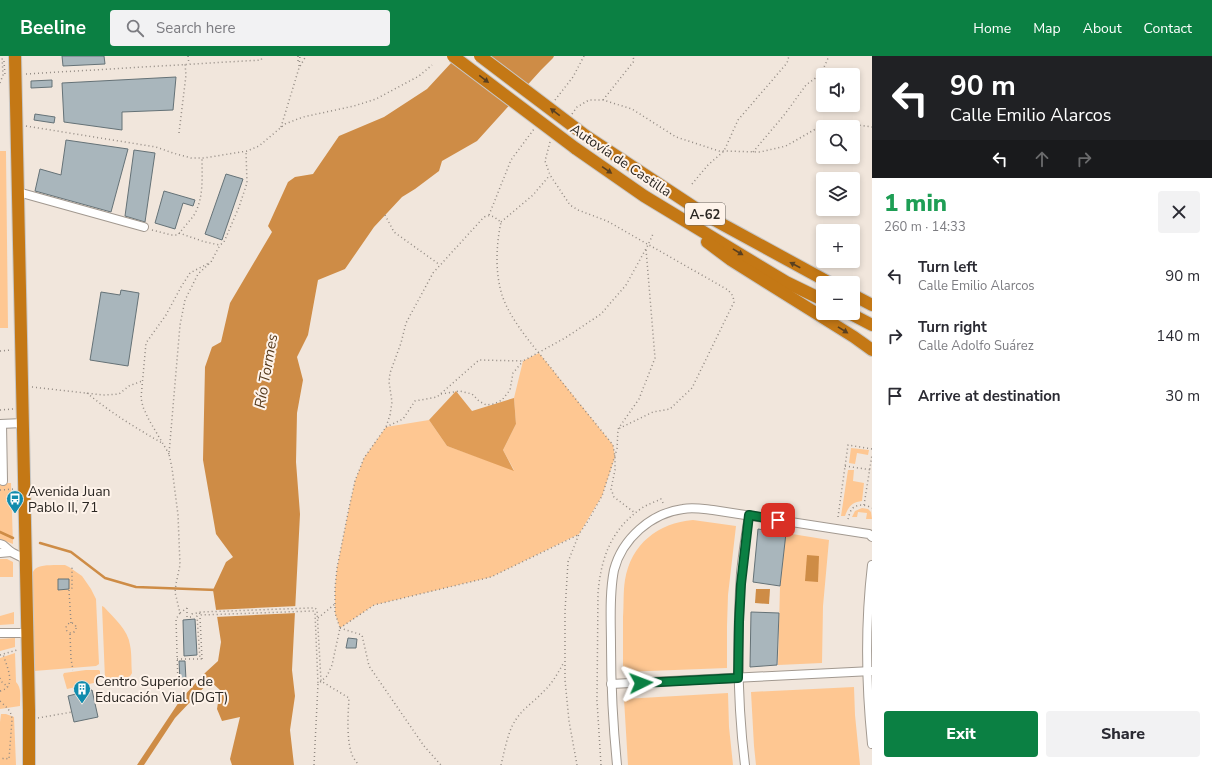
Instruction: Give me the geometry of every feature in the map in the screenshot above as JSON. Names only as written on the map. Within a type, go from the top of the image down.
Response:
[{"type":"highway","name":"Autovía de Castilla","points":[[453,56],[575,148],[644,196],[786,282],[816,297]]},
{"type":"highway","name":"Autovía de Castilla","points":[[480,56],[586,136],[709,217],[817,276]]},
{"type":"highway","points":[[7,59],[16,74],[29,765]]},
{"type":"highway","points":[[644,196],[731,260],[848,333],[872,350]]},
{"type":"highway","points":[[860,299],[872,305]]},
{"type":"highway","points":[[860,319],[872,325]]},
{"type":"street","points":[[18,192],[144,227]]},
{"type":"street","points":[[2,481],[1,424],[23,423]]},
{"type":"street","points":[[617,765],[611,684],[611,598],[614,570],[620,554],[629,540],[640,529],[658,517],[683,509],[713,510],[869,534],[872,537]]},
{"type":"street","points":[[745,765],[738,678],[742,571],[749,515]]},
{"type":"street","points":[[0,544],[11,552],[25,559]]},
{"type":"street","points":[[0,553],[11,552]]},
{"type":"street","points":[[872,565],[868,621],[870,671],[868,704],[872,744]]},
{"type":"street","points":[[0,633],[27,633]]},
{"type":"street","points":[[611,684],[870,671]]},
{"type":"path","points":[[0,83],[7,59],[2,56]]},
{"type":"path","points":[[188,56],[188,64]]},
{"type":"path","points":[[16,74],[261,60],[263,56]]},
{"type":"path","points":[[281,127],[298,68],[299,56]]},
{"type":"path","points":[[298,68],[306,56]]},
{"type":"path","points":[[556,100],[573,77],[584,56]]},
{"type":"path","points":[[603,100],[634,61],[632,56]]},
{"type":"path","points":[[692,184],[708,165],[724,151],[738,120],[787,63],[789,56]]},
{"type":"path","points":[[753,152],[785,114],[806,85],[821,74],[829,56]]},
{"type":"path","points":[[178,133],[186,74],[185,64]]},
{"type":"path","points":[[17,124],[156,146],[191,158],[202,158],[246,151],[259,146],[284,124],[303,117],[354,106],[376,99],[419,76],[432,65]]},
{"type":"path","points":[[724,151],[760,152],[786,146],[826,123],[838,122],[872,127]]},
{"type":"path","points":[[318,684],[327,676],[332,665],[340,628],[334,613],[337,568],[348,508],[355,481],[364,458],[386,427],[390,415],[392,402],[389,382],[390,373],[401,343],[406,323],[433,273],[474,227],[484,217],[489,215],[511,160],[535,129]]},
{"type":"path","points":[[180,613],[175,592],[180,565],[178,515],[169,454],[180,325],[185,300],[198,274],[211,262],[220,245],[224,242],[239,207],[247,183],[246,151]]},
{"type":"path","points":[[144,227],[171,235],[178,235],[194,214],[200,197],[203,180],[202,158]]},
{"type":"path","points":[[550,175],[533,195],[501,222],[498,235],[497,270],[502,295],[507,308],[516,322],[612,445],[615,457],[615,470],[611,489],[614,497],[635,513],[661,499],[663,503]]},
{"type":"path","points":[[385,215],[394,232],[440,265]]},
{"type":"path","points":[[489,215],[501,222]]},
{"type":"path","points":[[179,233],[205,242],[220,245]]},
{"type":"path","points":[[386,427],[403,419],[416,401],[439,395],[460,391],[472,394],[486,405],[494,404],[502,400],[510,390],[513,373],[524,361],[565,338],[601,314],[626,285],[653,234]]},
{"type":"path","points":[[618,428],[653,412],[670,409],[692,388],[734,302],[733,296],[728,290],[648,245]]},
{"type":"path","points":[[577,765],[569,721],[565,680],[565,611],[568,562],[579,534],[602,496],[617,449],[618,428],[639,399],[655,358],[646,249]]},
{"type":"path","points":[[169,454],[149,420],[141,398],[146,343],[166,315],[190,273],[211,262]]},
{"type":"path","points":[[0,351],[12,350]]},
{"type":"path","points":[[439,395],[480,360],[524,361]]},
{"type":"path","points":[[32,387],[103,395],[119,394],[129,386],[142,381]]},
{"type":"path","points":[[87,393],[101,405],[163,444]]},
{"type":"path","points":[[0,410],[12,409]]},
{"type":"path","points":[[838,517],[848,445],[872,449]]},
{"type":"path","points":[[864,505],[871,470],[872,455]]},
{"type":"path","points":[[845,466],[871,470]]},
{"type":"path","points":[[0,490],[14,489]]},
{"type":"path","points":[[848,519],[854,507],[864,505],[872,508]]},
{"type":"path","points":[[340,628],[374,605],[491,577],[579,534]]},
{"type":"path","points":[[70,623],[69,590],[72,588],[72,566]]},
{"type":"path","points":[[318,618],[335,604]]},
{"type":"path","points":[[178,686],[176,619],[180,613],[187,608],[187,617],[192,617],[192,614],[310,610],[315,608],[317,610],[318,618],[321,681]]},
{"type":"path","points":[[310,610],[315,613],[318,684],[314,765]]},
{"type":"path","points":[[177,659],[201,659],[201,614]]},
{"type":"path","points":[[70,623],[67,624],[65,630],[70,634],[73,670]]},
{"type":"path","points":[[70,623],[74,624],[76,627],[74,633],[70,634]]},
{"type":"path","points":[[340,628],[362,635],[369,666],[424,746],[441,765]]},
{"type":"path","points":[[0,655],[17,650]]},
{"type":"path","points":[[0,691],[8,687],[10,682],[10,674],[3,654]]},
{"type":"path","points":[[501,765],[514,722],[528,705],[544,692],[558,674],[565,660]]},
{"type":"path","points":[[0,678],[8,687]]},
{"type":"path","points":[[321,681],[349,698],[348,737],[353,757],[359,765]]},
{"type":"path","points":[[175,686],[190,685]]},
{"type":"path","points":[[0,701],[12,714],[9,759],[4,758],[0,760]]},
{"type":"path","points":[[34,718],[72,712]]},
{"type":"shaded area","points":[[0,151],[6,151],[8,328],[0,328]]},
{"type":"shaded area","points":[[539,353],[613,445],[615,457],[602,496],[579,534],[491,577],[374,605],[340,628],[335,613],[337,568],[355,481],[364,458],[386,427],[429,420],[447,446],[514,470],[503,450],[516,424],[514,398],[523,361]]},
{"type":"shaded area","points":[[456,391],[472,411],[514,398],[516,424],[503,450],[514,471],[447,446],[429,420]]},
{"type":"shaded area","points":[[851,448],[869,450],[868,455],[857,453],[855,464],[849,463]]},
{"type":"shaded area","points":[[848,470],[854,470],[853,481],[864,483],[862,501],[853,504],[845,516],[841,516]]},
{"type":"shaded area","points":[[0,483],[11,483],[13,544],[0,539]]},
{"type":"shaded area","points":[[862,508],[868,509],[871,512],[872,519],[866,519],[867,513],[858,512],[857,517],[852,517],[855,511]]},
{"type":"shaded area","points":[[693,520],[736,526],[728,595],[727,668],[623,672],[624,585],[628,567],[633,556],[648,538],[658,531],[680,522]]},
{"type":"shaded area","points":[[786,533],[829,540],[823,606],[822,663],[778,665],[780,586]]},
{"type":"shaded area","points":[[0,559],[7,559],[13,562],[13,577],[0,577]]},
{"type":"shaded area","points":[[65,565],[82,576],[96,599],[99,664],[96,666],[34,671],[33,573],[37,567],[40,566]]},
{"type":"shaded area","points":[[102,606],[120,624],[129,640],[132,673],[125,680],[108,682],[105,679]]},
{"type":"shaded area","points":[[14,612],[14,624],[0,625],[0,616]]},
{"type":"shaded area","points":[[15,638],[15,647],[0,651],[0,639]]},
{"type":"shaded area","points":[[15,653],[16,682],[20,690],[20,706],[0,709],[0,658]]},
{"type":"shaded area","points":[[99,670],[100,680],[98,682],[67,689],[63,675],[64,673]]},
{"type":"shaded area","points":[[854,687],[860,765],[756,765],[751,692]]},
{"type":"shaded area","points":[[728,693],[729,727],[733,765],[628,765],[624,699]]},
{"type":"shaded area","points":[[1,714],[14,717],[16,765],[0,765]]},
{"type":"water","name":"Río Tormes","points":[[456,56],[554,56],[477,141],[442,161],[439,171],[402,197],[374,227],[345,269],[318,280],[308,335],[297,357],[303,380],[297,413],[296,462],[300,514],[292,670],[295,696],[290,730],[294,765],[232,765],[230,759],[240,717],[222,721],[217,709],[220,690],[210,681],[175,718],[144,765],[137,765],[181,699],[218,661],[221,642],[213,590],[226,562],[233,557],[216,534],[203,460],[205,367],[212,347],[221,342],[230,303],[272,232],[268,226],[288,182],[295,177],[313,174],[339,136],[384,117],[427,89]]},
{"type":"water","points":[[807,555],[819,556],[818,582],[805,581]]},
{"type":"water","points":[[756,589],[770,589],[769,604],[755,603]]},
{"type":"pier","points":[[453,56],[490,56],[530,86],[511,107]]},
{"type":"pier","points":[[298,606],[297,613],[215,617],[214,610]]},
{"type":"building","points":[[62,56],[104,56],[105,64],[63,66]]},
{"type":"building","points":[[176,77],[173,110],[122,112],[122,130],[64,122],[62,83]]},
{"type":"building","points":[[52,80],[52,87],[31,88],[31,81]]},
{"type":"building","points":[[35,114],[55,117],[54,123],[34,120]]},
{"type":"building","points":[[66,140],[128,149],[111,212],[35,191],[40,169],[61,175]]},
{"type":"building","points":[[134,150],[155,153],[145,222],[125,216]]},
{"type":"building","points":[[226,174],[243,179],[222,240],[205,234]]},
{"type":"building","points":[[164,191],[195,200],[193,206],[183,203],[175,229],[155,223]]},
{"type":"building","points":[[121,290],[139,293],[128,366],[90,360],[101,292],[120,295]]},
{"type":"building","points":[[758,529],[786,533],[780,586],[753,582]]},
{"type":"building","points":[[58,579],[69,579],[69,589],[58,590]]},
{"type":"building","points":[[751,612],[779,613],[777,665],[750,667]]},
{"type":"building","points":[[195,619],[197,655],[184,656],[183,620]]},
{"type":"building","points":[[348,638],[357,639],[356,648],[346,648]]},
{"type":"building","points":[[179,661],[185,661],[186,680],[180,681]]},
{"type":"building","name":"Centro Superior de Educación Vial (DGT)","points":[[92,690],[98,717],[74,722],[68,696]]},
{"type":"waterway","points":[[0,532],[13,538]]},
{"type":"waterway","points":[[40,543],[71,552],[105,578],[136,587],[216,590]]},
{"type":"place","name":"Avenida Juan Pablo II, 71","points":[[15,514]]},
{"type":"place","name":"Centro Superior de Educación Vial (DGT)","points":[[82,704]]},
{"type":"route","points":[[641,683],[738,678],[741,584],[749,515],[778,520]]}]
